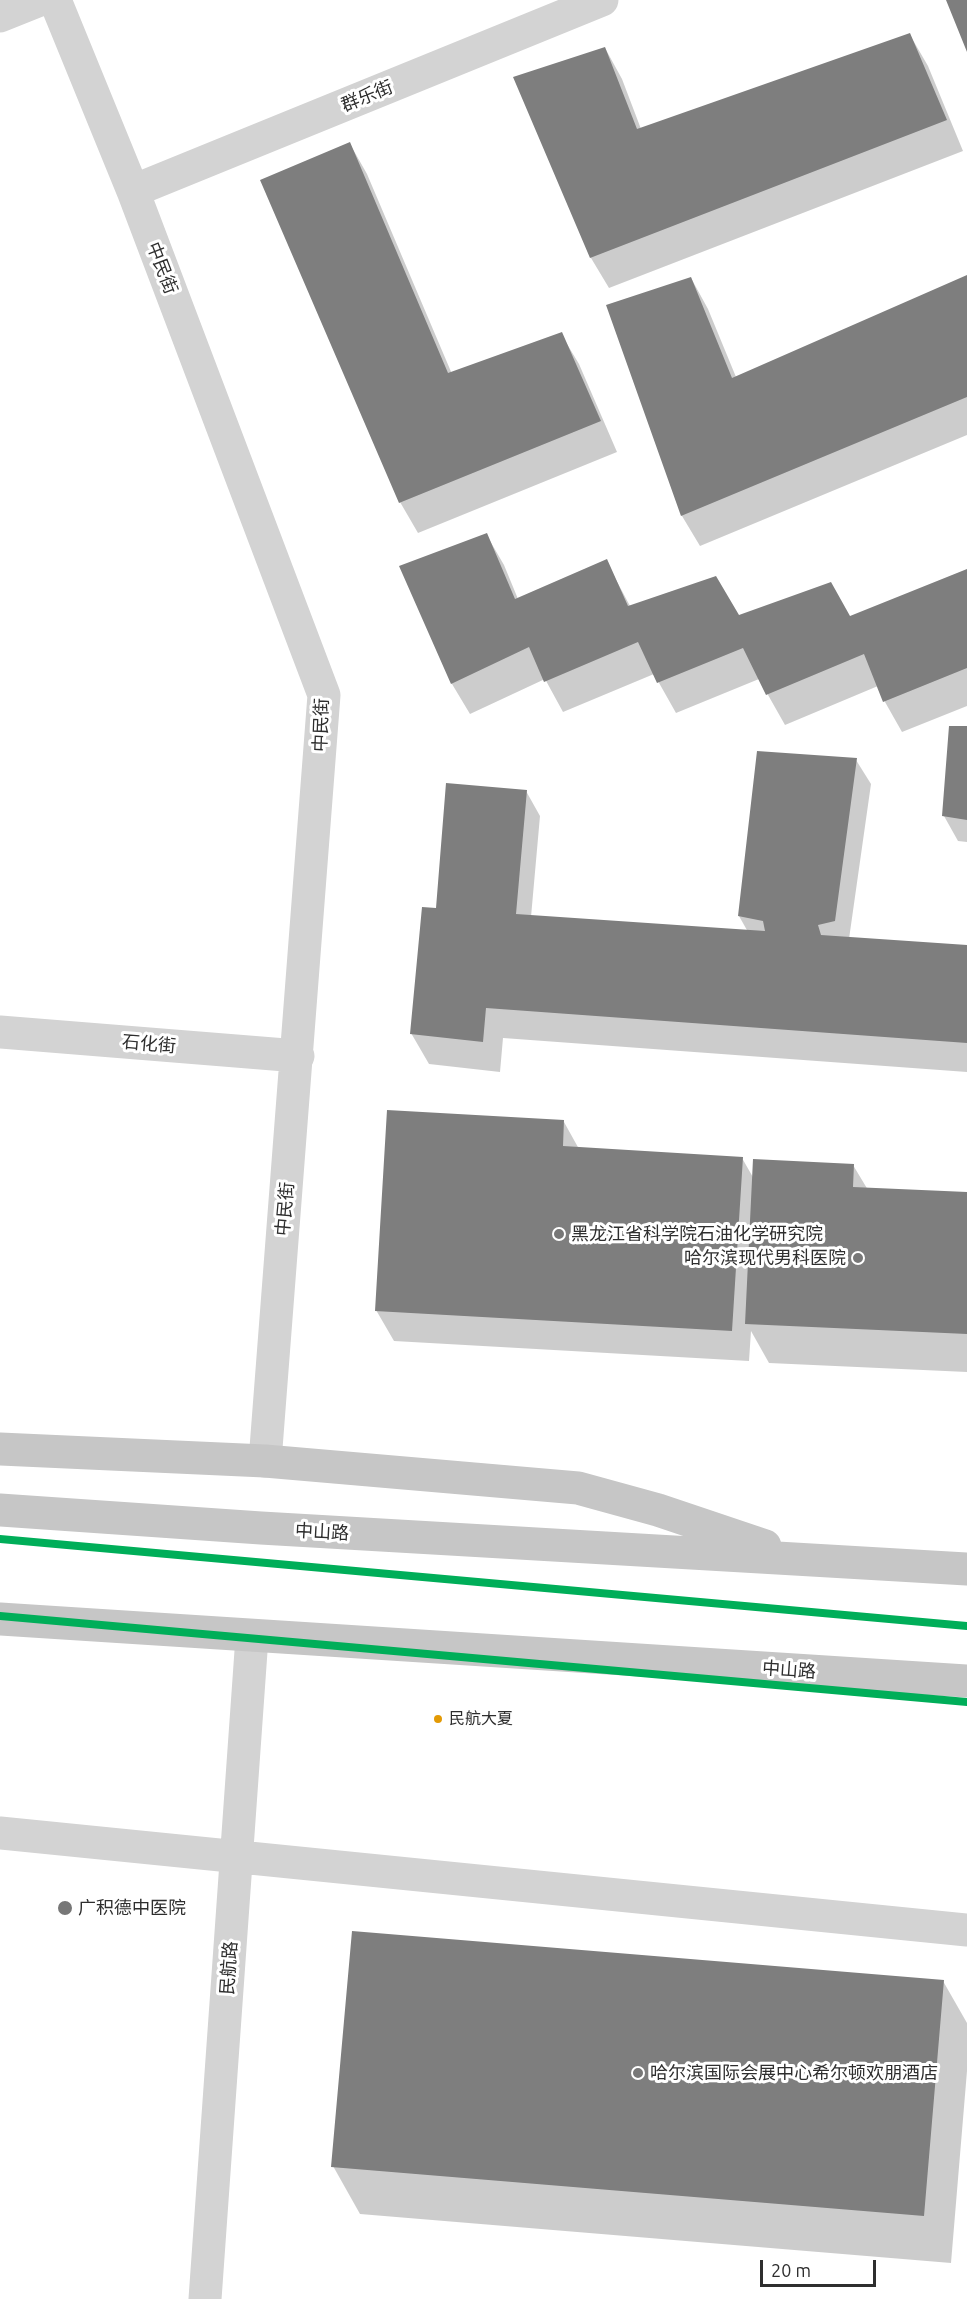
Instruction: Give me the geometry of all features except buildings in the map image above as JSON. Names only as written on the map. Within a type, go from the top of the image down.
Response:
[{"type":"main road","points":[[0,1449],[265,1461],[578,1488],[658,1510],[803,1560]]},
{"type":"main road","name":"中山路","points":[[0,1510],[272,1529],[967,1569]]},
{"type":"main road","name":"中山路","points":[[0,1619],[967,1681]]},
{"type":"street","points":[[0,16],[40,0]]},
{"type":"street","name":"中民街","points":[[55,0],[133,191],[324,695],[298,1056],[265,1461]]},
{"type":"street","name":"群乐街","points":[[133,191],[602,0]]},
{"type":"street","name":"石化街","points":[[0,1032],[298,1056]]},
{"type":"street","name":"民航路","points":[[205,2299],[252,1636]]},
{"type":"street","points":[[0,1833],[967,1929]]},
{"type":"transit line","points":[[0,1539],[967,1626]]},
{"type":"transit line","points":[[0,1616],[967,1702]]},
{"type":"place","name":"黑龙江省科学院石油化学研究院","points":[[559,1234]]},
{"type":"place","name":"哈尔滨现代男科医院","points":[[858,1258]]},
{"type":"place","name":"民航大夏","points":[[438,1719]]},
{"type":"place","name":"广积德中医院","points":[[65,1908]]},
{"type":"place","name":"哈尔滨国际会展中心希尔顿欢朋酒店","points":[[638,2073]]}]
